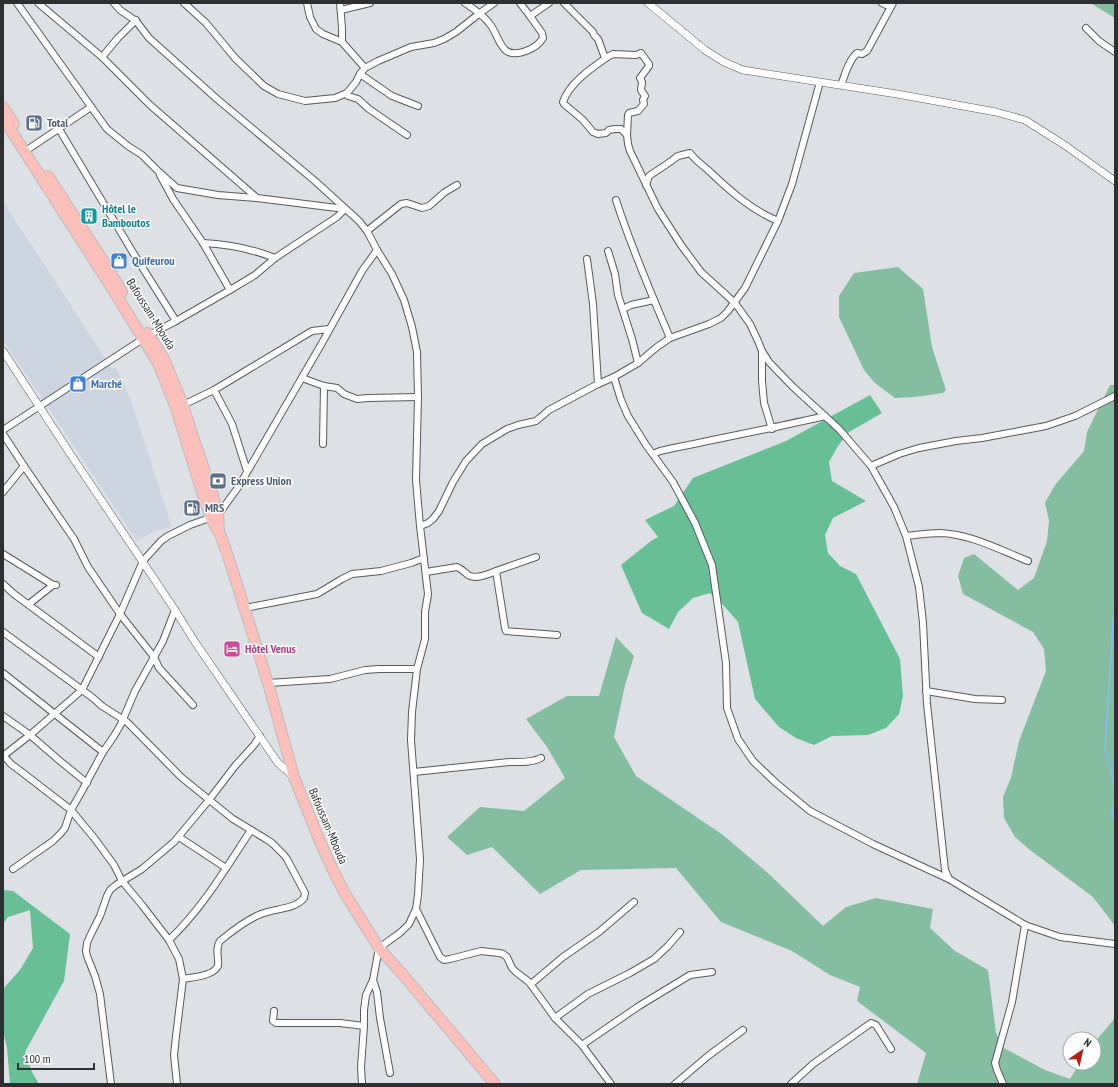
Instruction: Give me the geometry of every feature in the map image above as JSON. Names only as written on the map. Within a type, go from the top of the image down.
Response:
[{"type":"highway","name":"Bafoussam-Mbouda","points":[[3,107],[27,150]]},
{"type":"highway","name":"Bafoussam-Mbouda","points":[[3,118],[27,150],[146,337],[158,348],[164,359],[179,406],[212,492],[214,517],[245,608],[268,683],[294,777],[321,844],[344,892],[379,948],[495,1084]]},
{"type":"street","points":[[17,3],[107,129],[128,146],[142,154],[177,188],[218,195],[257,198],[345,209]]},
{"type":"street","points":[[38,3],[102,56],[150,105],[257,198]]},
{"type":"street","points":[[114,3],[120,10],[136,20],[149,38],[217,99],[315,181],[359,221],[367,231],[392,274],[404,300],[412,327],[417,352],[418,396],[416,480],[428,594],[425,612],[425,639],[417,669],[412,712],[411,740],[420,859],[418,895],[416,910],[409,924],[379,948],[373,980],[365,1000],[362,1084]]},
{"type":"street","points":[[184,3],[206,23],[235,58],[255,78],[278,94],[305,101],[335,98],[347,93],[365,68],[378,61],[412,48],[444,39],[456,32],[494,3]]},
{"type":"street","points":[[308,3],[310,17],[316,29],[323,34],[342,42],[365,68]]},
{"type":"street","points":[[340,3],[342,10],[342,42]]},
{"type":"street","points":[[342,10],[370,3]]},
{"type":"street","points":[[465,3],[480,13],[490,24],[501,45],[508,52],[512,53],[520,53],[534,48],[543,38],[542,33],[520,3]]},
{"type":"street","points":[[530,16],[549,3]]},
{"type":"street","points":[[564,3],[593,32],[598,39],[605,58]]},
{"type":"street","points":[[648,3],[693,40],[724,62],[743,70],[897,94],[988,111],[1025,120],[1066,146],[1115,181]]},
{"type":"street","points":[[882,3],[886,5],[892,4]]},
{"type":"street","points":[[841,85],[853,57],[857,53],[862,54],[867,51],[892,4]]},
{"type":"street","points":[[102,56],[136,20]]},
{"type":"street","points":[[1086,28],[1099,41],[1115,52]]},
{"type":"street","points":[[627,135],[621,129],[609,130],[606,133],[598,134],[593,132],[583,120],[563,102],[582,75],[605,58],[613,54],[636,55],[641,53],[649,64],[640,78],[642,82],[641,90],[645,96],[643,100],[644,104],[638,111],[629,113],[627,135],[630,151],[658,209],[681,245],[701,272],[735,303],[750,324],[768,362],[839,429],[871,466],[894,507],[906,536],[919,587],[923,623],[926,690],[945,870],[949,879]]},
{"type":"street","points":[[360,74],[392,96],[418,106]]},
{"type":"street","points":[[420,526],[433,519],[439,511],[453,482],[466,461],[482,444],[507,428],[536,422],[550,410],[638,363],[670,338],[715,321],[721,318],[728,311],[745,288],[778,221],[792,184],[820,82]]},
{"type":"street","points":[[347,93],[348,96],[358,99],[369,109],[407,135]]},
{"type":"street","points":[[27,150],[91,107]]},
{"type":"street","points":[[59,129],[132,252],[176,321]]},
{"type":"street","points":[[646,185],[649,176],[678,156],[690,153],[695,160],[736,195],[753,208],[778,221]]},
{"type":"street","points":[[159,172],[173,200],[203,243],[230,290]]},
{"type":"street","points":[[367,231],[401,204],[407,203],[422,208],[429,206],[457,184]]},
{"type":"street","points":[[616,200],[622,220],[670,338]]},
{"type":"street","points":[[3,430],[146,337],[255,275],[275,258],[337,217],[345,209]]},
{"type":"street","points":[[203,243],[218,243],[263,253],[275,258]]},
{"type":"street","points":[[176,1084],[174,1055],[184,979],[179,959],[169,940],[122,881],[114,865],[71,810],[11,764],[3,755],[30,735],[82,690],[120,614],[143,561],[161,541],[168,536],[190,525],[214,517],[239,486],[362,271],[377,250]]},
{"type":"street","points":[[608,252],[615,274],[618,295],[624,309],[638,363]]},
{"type":"street","points":[[587,259],[593,304],[598,384]]},
{"type":"street","points":[[624,309],[631,305],[654,300]]},
{"type":"street","points":[[179,406],[214,390],[312,331],[329,329]]},
{"type":"street","points":[[3,351],[176,610],[195,642],[278,763],[294,777]]},
{"type":"street","points":[[762,351],[764,403],[772,429]]},
{"type":"street","points":[[614,377],[628,416],[646,445],[673,482],[695,523],[712,565],[726,663],[727,708],[738,739],[753,761],[770,778],[810,811],[873,844],[949,879],[1025,925],[1060,937],[1115,944]]},
{"type":"street","points":[[302,378],[324,386],[337,388],[344,394],[357,400],[368,398],[418,396]]},
{"type":"street","points":[[323,444],[324,386]]},
{"type":"street","points":[[214,390],[232,424],[247,471]]},
{"type":"street","points":[[871,466],[899,454],[919,448],[1046,426],[1075,416],[1115,396]]},
{"type":"street","points":[[653,454],[660,451],[772,429],[825,416]]},
{"type":"street","points":[[3,434],[74,539],[88,567],[120,614],[154,657],[159,668],[193,705]]},
{"type":"street","points":[[646,445],[660,451]]},
{"type":"street","points":[[3,492],[24,466]]},
{"type":"street","points":[[906,536],[934,533],[957,535],[973,539],[1028,561]]},
{"type":"street","points":[[3,554],[54,585],[29,604]]},
{"type":"street","points":[[426,572],[457,567],[461,568],[468,575],[473,577],[490,574],[536,556]]},
{"type":"street","points":[[245,608],[317,594],[352,574],[381,571],[411,564],[424,558]]},
{"type":"street","points":[[496,571],[506,631],[557,635]]},
{"type":"street","points":[[3,584],[14,594],[99,657]]},
{"type":"street","points":[[13,869],[53,841],[65,828],[71,810],[123,719],[135,691],[154,657],[176,610]]},
{"type":"street","points":[[3,632],[102,706],[123,719],[135,729],[181,777],[232,819],[266,839],[283,854],[305,893],[304,898],[297,904],[272,910],[253,917],[218,943],[219,963],[217,969],[209,974],[184,979]]},
{"type":"street","points":[[268,683],[330,678],[379,668],[417,669]]},
{"type":"street","points":[[3,673],[103,752]]},
{"type":"street","points":[[926,690],[975,698],[1002,700]]},
{"type":"street","points":[[3,716],[30,735],[87,783]]},
{"type":"street","points":[[111,1084],[100,994],[86,951],[89,939],[100,916],[106,896],[116,885],[154,860],[179,836],[260,736]]},
{"type":"street","points":[[414,772],[520,762],[538,760],[541,758]]},
{"type":"street","points":[[169,940],[188,921],[251,830]]},
{"type":"street","points":[[179,836],[226,868]]},
{"type":"street","points":[[531,984],[563,957],[599,932],[634,902]]},
{"type":"street","points":[[416,910],[440,957],[444,960],[481,951],[499,953],[507,957],[512,968],[531,984],[555,1018],[582,1045],[611,1084]]},
{"type":"street","points":[[1004,1084],[995,1062],[1012,1002],[1025,925]]},
{"type":"street","points":[[555,1018],[588,994],[654,959],[680,932]]},
{"type":"street","points":[[582,1045],[639,1006],[690,975],[712,972]]},
{"type":"street","points":[[373,980],[377,992],[390,1073]]},
{"type":"street","points":[[274,1011],[273,1021],[276,1023],[340,1023],[364,1026]]},
{"type":"street","points":[[794,1083],[813,1064],[871,1023],[876,1026],[891,1049]]},
{"type":"street","points":[[675,1084],[708,1056],[743,1030]]},
{"type":"shaded area","name":"Marché","points":[[3,201],[112,369],[116,367],[130,398],[172,527],[157,530],[137,541],[3,340]]},
{"type":"green space","points":[[1091,3],[1115,3],[1115,18],[1092,4]]},
{"type":"green space","points":[[898,267],[923,289],[932,347],[946,390],[943,393],[895,398],[875,383],[864,370],[839,317],[839,296],[854,273]]},
{"type":"green space","points":[[1110,385],[1115,385],[1115,926],[1093,897],[1015,837],[1004,818],[1003,797],[1011,778],[1019,741],[1046,671],[1044,649],[1033,632],[963,594],[958,576],[964,558],[974,554],[1018,590],[1034,578],[1047,541],[1049,521],[1045,503],[1055,485],[1084,451],[1087,432]]},
{"type":"green space","points":[[870,395],[882,413],[849,432],[838,446],[829,462],[832,481],[866,501],[833,518],[825,535],[828,553],[840,566],[856,574],[900,659],[903,696],[899,714],[886,728],[868,735],[832,736],[814,745],[796,738],[779,727],[755,699],[738,622],[710,593],[693,598],[678,612],[669,629],[642,613],[621,565],[658,537],[645,520],[674,506],[693,478],[786,441]]},
{"type":"green space","points":[[616,637],[634,656],[625,685],[614,737],[636,776],[723,835],[769,874],[823,926],[846,907],[876,898],[933,909],[930,928],[955,951],[988,970],[996,1033],[1004,1048],[1045,1070],[1070,1079],[1075,1071],[1102,1071],[1102,1033],[1115,1018],[1115,1084],[917,1084],[926,1053],[857,1001],[860,987],[830,975],[792,951],[721,922],[676,868],[581,870],[540,894],[492,847],[467,855],[447,837],[480,807],[524,811],[565,778],[547,747],[526,719],[567,696],[599,696]]},
{"type":"green space","points":[[3,890],[13,891],[70,934],[64,981],[25,1052],[32,1072],[39,1084],[10,1084],[7,1048],[3,1031],[3,989],[20,970],[33,948],[30,910],[8,917],[3,924]]},
{"type":"waterway","points":[[1115,594],[1105,748],[1115,789]]},
{"type":"waterway","points":[[1115,797],[1112,816],[1115,819]]},
{"type":"place","name":"Total","points":[[34,123]]},
{"type":"place","name":"Hôtel le Bamboutos","points":[[89,216]]},
{"type":"place","name":"Quifeurou","points":[[119,261]]},
{"type":"place","name":"Marché","points":[[78,384]]},
{"type":"place","name":"Express Union","points":[[218,481]]},
{"type":"place","name":"MRS","points":[[192,508]]},
{"type":"place","name":"Hôtel Venus","points":[[232,649]]}]
